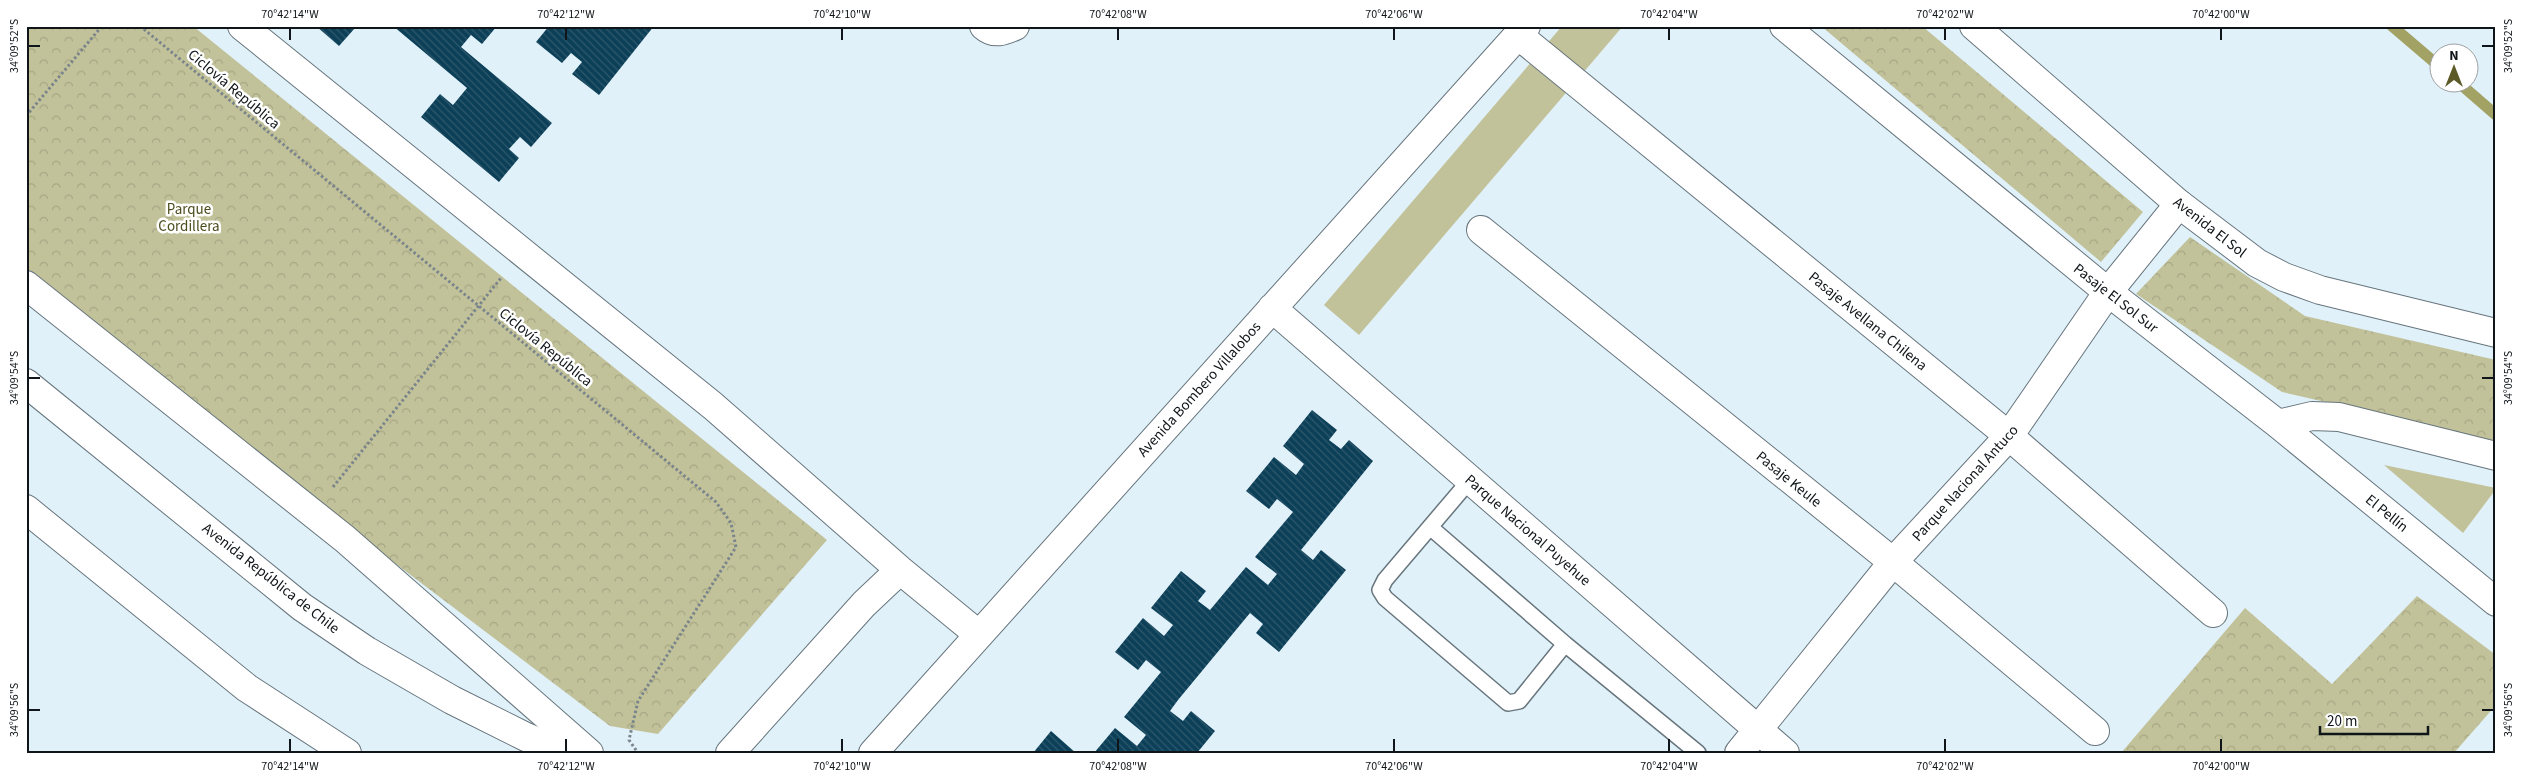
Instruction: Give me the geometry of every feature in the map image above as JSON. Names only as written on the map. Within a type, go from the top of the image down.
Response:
[{"type":"street","points":[[242,26],[713,406],[900,570],[978,634]]},
{"type":"street","points":[[984,26],[988,30],[1001,32],[1015,26]]},
{"type":"street","name":"Pasaje El Sol Sur","points":[[1784,26],[2108,292],[2278,424]]},
{"type":"street","name":"Avenida El Sol","points":[[1974,26],[2179,204],[2257,263],[2284,277],[2358,301],[2496,333]]},
{"type":"street","name":"Avenida Bombero Villalobos","points":[[873,753],[1522,31]]},
{"type":"street","name":"Pasaje Avellana Chilena","points":[[1522,31],[2009,436],[2213,613]]},
{"type":"street","name":"Parque Nacional Antuco","points":[[1739,753],[1893,562],[2009,436],[2108,292],[2179,204]]},
{"type":"street","name":"Pasaje Keule","points":[[1481,230],[1893,562],[2095,731]]},
{"type":"street","points":[[26,286],[345,539],[588,753]]},
{"type":"street","name":"Parque Nacional Puyehue","points":[[1272,308],[1785,753]]},
{"type":"street","name":"Avenida República de Chile","points":[[26,382],[310,612],[367,651],[452,700],[526,737],[565,753]]},
{"type":"street","points":[[2278,424],[2312,416],[2339,417],[2496,456]]},
{"type":"street","name":"El Pellín","points":[[2278,424],[2496,602]]},
{"type":"street","points":[[26,509],[247,688],[347,753]]},
{"type":"street","points":[[730,753],[864,604],[900,570]]},
{"type":"lane","points":[[1470,480],[1385,580],[1380,590],[1385,598],[1508,703],[1519,701],[1565,644]]},
{"type":"lane","points":[[1430,527],[1565,644],[1698,753]]},
{"type":"path","points":[[26,116],[102,26]]},
{"type":"path","name":"Ciclovía República","points":[[140,26],[716,502],[731,524],[736,547],[638,701],[630,740],[638,753]]},
{"type":"path","points":[[312,513],[522,251]]},
{"type":"green space","name":"Parque Cordillera","points":[[26,26],[193,26],[827,540],[658,734],[610,726],[26,284]]},
{"type":"green space","points":[[1562,26],[1623,26],[1359,335],[1324,305]]},
{"type":"green space","points":[[1821,26],[1922,26],[2143,212],[2101,262]]},
{"type":"green space","points":[[2190,237],[2305,316],[2496,360],[2496,441],[2282,392],[2136,294]]},
{"type":"green space","points":[[2384,465],[2496,488],[2496,489],[2463,533]]},
{"type":"green space","points":[[2417,596],[2496,655],[2496,705],[2454,753],[2121,753],[2245,608],[2332,684]]},
{"type":"building","points":[[316,26],[354,26],[355,28],[339,46]]},
{"type":"building","points":[[393,26],[497,26],[482,44],[471,35],[461,47],[552,123],[531,147],[520,137],[509,149],[519,158],[499,182],[421,117],[440,94],[453,105],[467,88]]},
{"type":"building","points":[[549,26],[654,26],[599,95],[572,74],[582,62],[571,53],[562,63],[536,42]]},
{"type":"building","points":[[1312,410],[1337,430],[1329,440],[1341,449],[1349,440],[1373,461],[1301,550],[1313,560],[1321,550],[1346,570],[1279,652],[1256,633],[1263,624],[1250,613],[1178,700],[1170,711],[1183,721],[1191,711],[1215,731],[1197,753],[1094,753],[1115,728],[1137,746],[1146,735],[1124,717],[1161,672],[1146,660],[1138,670],[1115,652],[1143,618],[1164,636],[1173,625],[1151,608],[1181,571],[1206,591],[1198,601],[1210,610],[1246,567],[1268,585],[1277,574],[1255,557],[1293,512],[1277,499],[1269,509],[1246,491],[1274,457],[1296,475],[1304,464],[1283,446]]},
{"type":"building","points":[[1051,731],[1076,753],[1033,753]]},
{"type":"waterway","points":[[2392,26],[2430,58]]},
{"type":"waterway","points":[[2470,92],[2496,115]]}]
